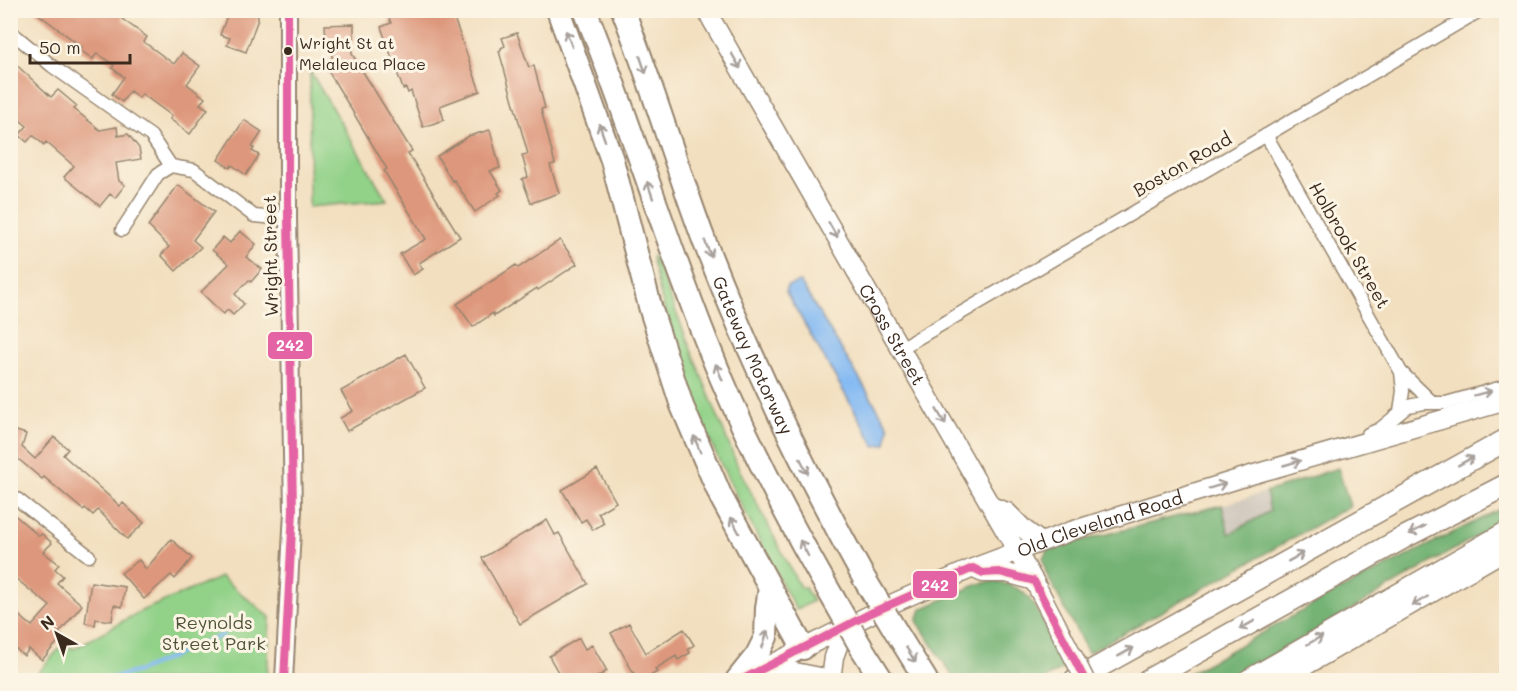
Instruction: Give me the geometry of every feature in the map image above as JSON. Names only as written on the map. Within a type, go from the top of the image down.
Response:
[{"type":"highway","points":[[558,10],[612,160],[651,310],[682,406],[721,497],[803,648]]},
{"type":"highway","name":"Gateway Motorway","points":[[585,10],[706,341],[773,488],[833,598],[882,681]]},
{"type":"highway","name":"Gateway Motorway","points":[[623,10],[721,283],[785,427],[865,580],[926,681]]},
{"type":"highway","points":[[1075,670],[1506,440]]},
{"type":"highway","points":[[1148,681],[1403,538],[1506,485]]},
{"type":"highway","points":[[739,681],[757,656],[766,638],[770,588]]},
{"type":"main road","name":"Cross Street","points":[[706,10],[992,506],[1034,581],[1075,670],[1085,681]]},
{"type":"main road","name":"Old Cleveland Road","points":[[739,681],[889,604],[1041,542],[1179,497],[1506,401]]},
{"type":"main road","points":[[992,506],[1007,512],[1041,542]]},
{"type":"main road","points":[[1246,681],[1506,531]]},
{"type":"main road","points":[[1281,681],[1506,550]]},
{"type":"main road","points":[[973,568],[983,573],[999,572],[1034,581]]},
{"type":"main road","points":[[824,679],[845,627]]},
{"type":"main road","points":[[803,648],[824,679]]},
{"type":"main road","points":[[765,681],[790,671],[824,679]]},
{"type":"street","name":"Wright Street","points":[[284,681],[293,511],[288,219],[288,10]]},
{"type":"street","name":"Boston Road","points":[[901,348],[1481,10]]},
{"type":"street","points":[[10,31],[52,66],[151,136],[171,166]]},
{"type":"street","name":"Holbrook Street","points":[[1266,135],[1401,372],[1433,403]]},
{"type":"street","points":[[122,230],[158,174],[171,166],[194,170],[254,216],[288,219]]},
{"type":"street","name":"Holbrook Street","points":[[1400,411],[1401,372]]},
{"type":"street","name":"Old Cleveland Road","points":[[1334,451],[1380,429],[1400,411],[1415,404],[1446,403],[1506,386]]},
{"type":"street","points":[[10,498],[17,500],[89,556]]},
{"type":"shaded area","points":[[1266,492],[1270,511],[1229,534],[1222,505]]},
{"type":"green space","points":[[310,71],[387,200],[309,207]]},
{"type":"green space","points":[[651,257],[654,257],[738,467],[800,587],[805,588],[813,601],[796,610],[708,436],[688,386],[664,309]]},
{"type":"green space","points":[[1338,468],[1350,506],[1088,653],[1046,573],[1043,558],[1049,549],[1222,505],[1229,534],[1270,511],[1266,492]]},
{"type":"green space","points":[[1506,506],[1506,519],[1231,680],[1177,680],[1338,591]]},
{"type":"green space","name":"Reynolds Street Park","points":[[221,577],[270,617],[267,680],[32,680],[65,642],[73,649],[141,611]]},
{"type":"green space","points":[[994,581],[1017,588],[1030,600],[1065,668],[1042,680],[955,680],[917,621],[921,609],[978,584]]},
{"type":"water","points":[[800,282],[889,427],[886,444],[875,446],[786,292],[787,286]]},
{"type":"building","points":[[33,10],[115,10],[124,17],[122,19],[147,37],[144,42],[174,64],[182,53],[200,66],[187,84],[205,98],[200,104],[208,109],[190,134],[170,119],[172,116],[142,94],[139,98],[130,91],[122,102],[112,94],[124,77],[112,68],[114,65],[97,53],[93,59],[80,50],[82,47]]},
{"type":"building","points":[[229,10],[258,10],[258,19],[246,52],[227,45],[230,38],[220,35]]},
{"type":"building","points":[[386,10],[410,10],[412,15],[424,10],[451,10],[480,91],[440,106],[444,120],[423,127],[411,91],[408,93],[406,88],[403,89],[381,27],[391,23]]},
{"type":"building","points":[[354,24],[354,41],[351,41],[352,54],[412,151],[408,153],[460,237],[419,263],[423,269],[413,275],[400,254],[426,239],[384,171],[387,169],[324,64],[332,59],[332,40],[326,40],[325,25]]},
{"type":"building","points":[[517,33],[529,67],[534,66],[545,108],[541,109],[555,164],[550,165],[559,193],[531,203],[522,179],[528,177],[522,155],[528,154],[499,51],[505,46],[502,38]]},
{"type":"building","points":[[10,59],[51,97],[58,90],[77,106],[74,109],[100,130],[117,127],[118,136],[128,134],[139,148],[141,159],[116,163],[119,181],[125,185],[115,198],[110,194],[100,206],[64,177],[74,166],[46,142],[44,145],[33,135],[27,142],[19,135],[27,126],[10,112]]},
{"type":"building","points":[[244,120],[262,132],[252,147],[254,148],[252,151],[259,155],[246,175],[232,165],[230,168],[218,160]]},
{"type":"building","points":[[490,130],[500,168],[490,171],[502,190],[498,193],[500,195],[475,212],[437,156],[469,136]]},
{"type":"building","points":[[178,185],[214,212],[193,240],[201,247],[176,271],[161,255],[169,247],[148,226]]},
{"type":"building","points":[[240,231],[256,244],[246,257],[262,269],[251,282],[249,280],[235,294],[244,304],[233,315],[228,310],[223,314],[201,292],[229,264],[212,250],[223,237],[230,243]]},
{"type":"building","points":[[560,240],[577,264],[538,290],[537,288],[494,316],[493,313],[473,327],[457,304],[516,265],[518,268]]},
{"type":"building","points":[[406,354],[425,388],[347,431],[340,418],[353,411],[341,391]]},
{"type":"building","points":[[10,429],[26,434],[22,447],[35,459],[54,437],[68,449],[63,455],[120,506],[123,503],[144,523],[127,539],[98,510],[93,515],[85,508],[83,510],[10,452]]},
{"type":"building","points":[[597,469],[616,502],[598,513],[604,523],[593,530],[586,519],[581,522],[562,490]]},
{"type":"building","points":[[10,511],[39,536],[42,534],[52,543],[43,552],[59,564],[55,569],[63,576],[57,583],[82,605],[59,633],[63,636],[42,660],[29,649],[24,656],[10,644],[10,608],[32,626],[50,606],[10,574]]},
{"type":"building","points":[[547,520],[555,535],[559,533],[588,584],[520,624],[482,558]]},
{"type":"building","points":[[171,539],[192,558],[175,579],[171,575],[144,599],[121,573],[139,560],[146,569]]},
{"type":"building","points":[[91,582],[125,587],[122,607],[114,605],[112,621],[96,619],[95,625],[85,623]]},
{"type":"building","points":[[629,623],[646,653],[684,629],[694,645],[688,649],[690,653],[678,660],[676,656],[655,669],[657,672],[643,681],[638,681],[611,633]]},
{"type":"building","points":[[579,638],[585,649],[592,645],[607,671],[591,681],[563,681],[549,656]]},
{"type":"waterway","points":[[104,680],[139,671],[223,635]]},
{"type":"transit line","name":"242","points":[[284,680],[293,511],[288,219],[288,10]]},
{"type":"transit line","name":"242","points":[[741,680],[871,613],[973,568],[983,573],[999,572],[1034,581],[1085,680]]},
{"type":"place","name":"Wright St at Melaleuca Place","points":[[288,51]]}]
